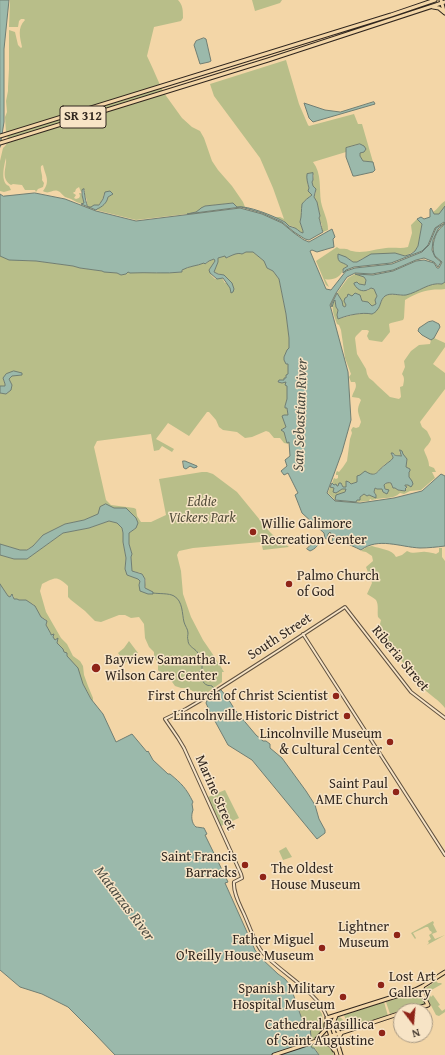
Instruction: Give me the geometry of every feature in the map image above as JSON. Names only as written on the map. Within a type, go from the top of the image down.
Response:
[{"type":"main road","name":"SR 312","points":[[0,136],[391,15],[433,0]]},
{"type":"main road","name":"SR 312","points":[[0,143],[166,92],[443,2]]},
{"type":"main road","points":[[443,2],[445,12]]},
{"type":"main road","points":[[430,7],[439,8],[445,12]]},
{"type":"main road","points":[[379,24],[390,18],[391,15]]},
{"type":"main road","points":[[327,1018],[421,988],[445,972]]},
{"type":"main road","points":[[421,988],[427,1003]]},
{"type":"main road","points":[[336,1016],[334,1025],[341,1033]]},
{"type":"main road","points":[[274,1055],[393,1016]]},
{"type":"main road","points":[[327,1018],[331,1023],[337,1055]]},
{"type":"main road","points":[[313,1042],[326,1029],[327,1018]]},
{"type":"main road","points":[[341,1033],[339,1043],[342,1055]]},
{"type":"main road","points":[[333,1035],[342,1055]]},
{"type":"main road","points":[[339,1038],[341,1042],[344,1043],[350,1041],[352,1038]]},
{"type":"main road","points":[[313,1042],[329,1044],[332,1046],[337,1055]]},
{"type":"street","name":"South Street","points":[[164,719],[186,709],[345,607]]},
{"type":"street","name":"Riberia Street","points":[[345,607],[411,692],[445,718]]},
{"type":"street","points":[[303,634],[445,855]]},
{"type":"street","name":"Marine Street","points":[[164,719],[184,748],[240,872],[242,878],[234,882],[234,887],[239,903],[260,948],[276,965],[315,999],[324,1010],[327,1018]]},
{"type":"green space","points":[[10,0],[178,0],[182,6],[183,18],[181,21],[154,27],[147,56],[160,85],[6,133],[5,117],[7,112],[6,101],[8,91],[9,30],[15,32],[18,45],[21,48],[20,29],[25,20],[21,19],[19,21],[18,27],[9,27]]},
{"type":"green space","points":[[252,0],[282,0],[280,3],[255,11]]},
{"type":"green space","points":[[286,60],[299,104],[308,125],[309,126],[354,114],[358,124],[362,124],[373,162],[363,161],[359,154],[359,144],[346,148],[346,152],[313,162],[318,171],[321,202],[328,226],[328,230],[323,232],[317,202],[314,197],[316,192],[312,182],[314,175],[309,173],[308,191],[312,195],[302,204],[300,222],[303,233],[300,233],[294,227],[275,217],[284,219],[260,158],[214,96],[210,84]]},
{"type":"green space","points":[[161,87],[163,91],[8,139],[7,135]]},
{"type":"green space","points":[[164,93],[182,118],[192,127],[200,131],[212,161],[232,186],[245,207],[237,207],[233,203],[205,206],[196,212],[187,214],[136,220],[96,210],[109,196],[112,195],[104,194],[102,200],[97,206],[88,207],[84,193],[85,190],[81,192],[79,187],[73,193],[76,195],[74,198],[76,199],[79,198],[79,193],[81,193],[84,203],[82,204],[65,197],[58,191],[43,191],[47,184],[47,178],[43,165],[41,168],[42,180],[44,183],[43,187],[38,189],[36,192],[35,190],[25,190],[22,185],[11,185],[5,176],[6,158],[4,181],[11,190],[4,192],[0,191],[0,161],[3,148],[8,142]]},
{"type":"green space","points":[[445,201],[445,206],[440,214],[434,214],[433,212]]},
{"type":"green space","points":[[417,219],[422,224],[418,246],[415,251],[405,256],[395,253],[363,258],[357,262],[353,262],[346,257],[345,264],[348,266],[343,269],[341,274],[336,278],[325,279],[329,287],[326,285],[316,261],[337,247],[340,249],[360,252],[386,248],[408,247],[412,233],[411,225]]},
{"type":"green space","name":"Eddie Vickers Park","points":[[250,251],[264,261],[267,268],[273,271],[279,279],[286,314],[289,348],[284,357],[284,360],[288,364],[287,378],[284,378],[284,380],[279,380],[278,383],[286,382],[288,388],[285,406],[287,408],[288,415],[286,427],[282,429],[287,443],[289,442],[289,444],[284,443],[280,438],[274,438],[269,432],[266,431],[252,437],[245,438],[237,432],[223,430],[219,427],[216,420],[209,412],[207,412],[189,436],[168,423],[156,439],[174,449],[172,452],[162,446],[159,450],[154,451],[151,434],[97,441],[94,447],[106,500],[111,505],[136,509],[137,516],[141,522],[151,522],[166,515],[159,479],[207,472],[213,474],[237,492],[269,531],[289,547],[263,550],[261,542],[193,548],[179,551],[177,555],[181,571],[183,594],[191,617],[203,640],[224,672],[222,672],[222,682],[201,697],[188,688],[175,686],[170,679],[164,679],[158,670],[158,663],[154,656],[154,652],[149,647],[145,638],[144,624],[139,617],[131,618],[125,615],[119,615],[101,622],[95,621],[68,597],[68,586],[61,580],[53,579],[42,584],[40,591],[46,612],[73,656],[80,661],[83,666],[84,675],[93,698],[93,702],[76,667],[58,644],[56,639],[54,640],[54,634],[51,635],[45,619],[41,617],[33,604],[14,599],[14,596],[11,595],[10,597],[8,596],[0,584],[0,555],[14,559],[27,559],[63,533],[89,528],[109,521],[117,523],[122,528],[126,558],[125,569],[127,575],[138,579],[140,581],[139,585],[146,589],[146,580],[141,573],[132,571],[132,554],[129,544],[129,533],[136,528],[125,508],[114,508],[84,520],[65,524],[43,535],[33,546],[26,550],[20,550],[0,544],[0,393],[6,394],[11,389],[12,385],[9,379],[12,376],[3,379],[5,386],[0,386],[0,256],[23,261],[36,261],[73,266],[117,273],[121,275],[128,272],[182,272],[183,269],[215,260],[209,270],[211,275],[215,279],[222,278],[225,283],[232,283],[227,277],[214,272],[218,258],[225,256],[227,258],[236,254],[242,254]]},
{"type":"green space","points":[[355,274],[364,277],[366,280],[365,285],[359,284],[358,282],[354,283],[367,291],[371,288],[376,292],[376,305],[372,306],[365,301],[362,301],[361,297],[354,294],[352,296],[347,296],[344,301],[346,305],[343,306],[337,293],[348,278]]},
{"type":"green space","points":[[445,282],[445,289],[424,291],[405,300],[403,320],[389,324],[390,332],[382,342],[369,340],[367,336],[369,331],[367,330],[362,330],[355,338],[357,354],[366,369],[369,378],[390,397],[399,399],[401,397],[400,387],[403,386],[404,381],[402,374],[405,367],[404,361],[411,351],[419,345],[430,344],[431,340],[434,338],[445,343],[445,347],[433,364],[445,373],[445,389],[420,422],[431,439],[424,450],[429,466],[434,468],[436,472],[432,472],[435,478],[421,490],[410,491],[404,494],[400,493],[390,498],[370,499],[369,501],[356,502],[357,500],[360,500],[360,497],[364,494],[374,497],[376,494],[374,492],[375,488],[382,489],[385,493],[387,490],[384,485],[387,483],[391,483],[392,487],[401,491],[405,491],[407,487],[405,485],[408,485],[410,469],[406,467],[407,459],[399,451],[401,456],[396,456],[393,453],[391,454],[393,458],[391,461],[384,465],[375,474],[363,473],[358,477],[357,482],[351,484],[348,481],[346,487],[343,487],[342,484],[337,486],[332,483],[334,478],[338,478],[338,475],[336,475],[337,471],[339,472],[347,461],[352,433],[351,430],[353,427],[359,427],[361,422],[358,407],[361,400],[359,398],[352,397],[356,384],[355,382],[351,382],[349,377],[351,374],[345,358],[341,330],[334,315],[333,308],[335,299],[338,310],[338,319],[359,314],[372,314],[379,307],[383,298],[387,295],[408,294],[428,286],[442,284]]},
{"type":"green space","points":[[330,487],[334,487],[334,491],[336,493],[344,488],[346,488],[346,491],[335,500],[328,493]]},
{"type":"green space","points":[[372,546],[392,552],[396,557],[407,551],[412,553],[430,552],[436,554],[439,552],[439,548],[442,548],[442,557],[445,561],[445,708],[424,689],[421,678],[404,665],[401,660],[402,654],[400,650],[389,648],[383,637],[380,624],[381,620],[378,617],[377,602],[367,594],[372,583],[366,567],[373,561],[372,556],[361,551]]},
{"type":"green space","points":[[129,641],[138,653],[125,663],[118,653]]},
{"type":"green space","points":[[225,790],[239,818],[221,826],[208,797]]},
{"type":"green space","points":[[286,847],[292,857],[283,860],[279,851]]},
{"type":"green space","points":[[433,921],[437,932],[432,934],[435,939],[445,935],[427,945],[429,943],[428,941],[431,939],[429,935],[432,933],[428,927],[426,927],[413,933],[416,938],[415,939],[411,933]]},
{"type":"green space","points":[[436,981],[442,984],[428,992],[431,997],[433,995],[442,1011],[445,1009],[445,1012],[439,1016],[436,1015],[433,1009],[433,1003],[430,1003],[423,990]]},
{"type":"green space","points":[[419,991],[426,1003],[393,1003],[393,1013],[390,1014],[386,1002]]},
{"type":"green space","points":[[384,1002],[388,1016],[349,1028],[344,1015]]},
{"type":"green space","points":[[315,1003],[322,1014],[324,1028],[317,1037],[309,1041],[308,1038],[311,1037],[311,1027],[304,1025],[299,1009]]},
{"type":"green space","points":[[339,1017],[344,1023],[344,1028],[342,1030],[337,1027],[336,1024],[336,1020]]},
{"type":"green space","points":[[311,1045],[328,1045],[334,1055],[319,1055],[315,1048],[312,1049]]},
{"type":"water","points":[[0,0],[9,0],[4,49],[4,122],[0,147]]},
{"type":"water","points":[[204,38],[206,39],[211,61],[200,64],[194,45],[196,41]]},
{"type":"water","points":[[374,102],[375,104],[313,122],[309,118],[304,103],[325,110],[340,112]]},
{"type":"water","points":[[360,144],[366,149],[364,152],[360,153],[360,156],[363,161],[373,162],[375,170],[373,172],[353,176],[346,157],[346,148]]},
{"type":"water","points":[[313,173],[312,182],[316,189],[314,197],[317,202],[323,232],[309,240],[294,232],[282,222],[262,213],[241,207],[254,209],[274,217],[303,233],[300,222],[302,204],[312,195],[308,191],[309,188],[307,174]]},
{"type":"water","points":[[84,189],[88,207],[81,204],[84,203],[82,190]]},
{"type":"water","points":[[110,191],[113,194],[108,197],[107,201],[96,210],[88,207],[99,205],[105,192]]},
{"type":"water","name":"San Sebastian River","points":[[35,193],[65,199],[96,211],[136,221],[240,208],[262,214],[282,223],[294,233],[309,242],[332,229],[335,237],[333,239],[334,247],[317,252],[312,250],[310,251],[326,289],[331,290],[346,271],[355,268],[392,264],[422,252],[429,245],[436,228],[445,223],[438,229],[433,240],[432,250],[435,257],[441,262],[438,267],[434,262],[424,258],[393,270],[372,274],[355,273],[347,277],[330,305],[348,372],[351,420],[342,452],[327,493],[335,501],[360,503],[394,498],[422,491],[441,474],[445,476],[445,546],[420,548],[382,543],[368,546],[361,550],[342,542],[332,542],[333,537],[330,532],[327,539],[325,538],[324,533],[302,513],[295,495],[298,493],[288,473],[284,475],[281,471],[287,466],[285,460],[290,456],[289,442],[287,443],[284,432],[281,430],[286,427],[282,416],[288,415],[287,408],[285,408],[287,386],[285,385],[286,382],[278,382],[279,380],[284,380],[288,374],[288,364],[286,364],[284,357],[289,348],[289,338],[279,279],[273,271],[267,268],[264,261],[253,252],[236,254],[226,258],[225,256],[218,258],[214,272],[224,275],[232,283],[234,289],[231,293],[230,288],[223,278],[217,279],[210,273],[209,270],[215,261],[214,259],[205,264],[204,263],[182,270],[182,272],[128,272],[121,275],[117,273],[36,261],[9,260],[0,256],[0,194],[3,196]]},
{"type":"water","points":[[233,203],[237,207],[241,207],[187,214],[196,212],[205,206]]},
{"type":"water","points":[[445,206],[445,223],[444,222],[435,228],[428,245],[422,251],[391,263],[354,267],[343,273],[343,269],[348,266],[339,261],[338,254],[353,262],[357,262],[371,254],[395,253],[405,256],[411,254],[418,246],[422,224],[417,219],[421,217],[424,219],[430,217],[431,208],[434,214],[439,214]]},
{"type":"water","points":[[445,224],[445,282],[442,284],[433,284],[406,295],[387,295],[382,299],[377,311],[372,314],[355,314],[338,319],[338,310],[335,300],[332,307],[331,305],[337,293],[343,306],[345,307],[345,298],[348,294],[352,296],[355,293],[360,295],[362,301],[368,302],[372,306],[376,304],[375,300],[377,296],[374,289],[371,288],[364,291],[357,288],[354,283],[357,282],[365,285],[366,280],[364,277],[355,274],[373,275],[393,271],[416,261],[424,260],[434,263],[437,268],[439,268],[442,262],[435,256],[433,250],[435,236]]},
{"type":"water","points":[[433,321],[439,324],[440,327],[434,338],[431,340],[418,331],[419,328],[428,322]]},
{"type":"water","points":[[14,371],[22,373],[22,375],[12,376],[9,379],[12,385],[11,390],[6,394],[0,393],[0,386],[5,386],[3,378],[6,374]]},
{"type":"water","points":[[400,450],[407,459],[406,467],[410,469],[409,477],[413,484],[411,487],[405,485],[407,487],[405,491],[398,490],[393,488],[391,483],[388,483],[384,485],[385,489],[389,490],[387,494],[383,492],[382,489],[375,488],[374,492],[376,498],[364,494],[360,497],[360,500],[357,500],[356,502],[335,500],[336,495],[345,492],[346,489],[342,489],[336,493],[333,492],[334,488],[330,487],[332,483],[338,486],[339,483],[341,483],[343,487],[346,487],[346,481],[351,484],[357,482],[357,476],[365,471],[374,474],[393,458],[391,453],[401,456]]},
{"type":"water","points":[[183,461],[197,467],[194,468],[190,466],[186,469],[184,468]]},
{"type":"water","points":[[106,504],[114,508],[126,508],[136,518],[138,523],[136,528],[129,533],[129,544],[132,554],[132,571],[142,574],[145,579],[145,588],[153,592],[153,594],[140,591],[140,581],[127,575],[125,569],[126,558],[123,533],[122,528],[117,523],[109,521],[89,528],[63,533],[27,559],[14,559],[0,555],[0,544],[20,550],[27,550],[43,535],[65,524],[84,520],[98,514],[100,507]]},
{"type":"water","points":[[318,538],[320,540],[319,544],[314,549],[310,551],[307,549]]},
{"type":"water","name":"Matanzas River","points":[[0,584],[8,596],[10,597],[12,594],[14,599],[26,600],[35,606],[41,617],[47,621],[46,625],[51,635],[54,634],[53,637],[55,640],[58,638],[57,643],[64,652],[67,653],[67,656],[78,668],[83,684],[91,699],[103,714],[116,742],[132,734],[147,752],[148,751],[153,760],[178,781],[186,790],[193,802],[192,821],[196,827],[204,828],[207,834],[205,835],[228,882],[225,883],[255,950],[261,958],[290,985],[304,1025],[310,1026],[311,1037],[308,1038],[312,1048],[314,1048],[319,1055],[115,1055],[68,1007],[42,994],[20,987],[0,970]]},
{"type":"water","points":[[221,690],[235,710],[256,735],[263,741],[270,744],[270,748],[282,758],[306,791],[315,805],[319,819],[325,830],[325,833],[317,839],[252,760],[228,745],[206,703],[208,698]]},
{"type":"waterway","points":[[153,593],[172,595],[179,601],[188,632],[190,646],[199,654],[198,663],[202,664],[202,669],[199,672],[201,678],[203,682],[212,686],[217,692]]},
{"type":"place","name":"Willie Galimore Recreation Center","points":[[253,532]]},
{"type":"place","name":"Palmo Church of God","points":[[289,584]]},
{"type":"place","name":"Bayview Samantha R. Wilson Care Center","points":[[96,668]]},
{"type":"place","name":"First Church of Christ Scientist","points":[[336,696]]},
{"type":"place","name":"Lincolnville Historic District","points":[[347,716]]},
{"type":"place","name":"Lincolnville Museum & Cultural Center","points":[[390,742]]},
{"type":"place","name":"Saint Paul AME Church","points":[[396,792]]},
{"type":"place","name":"Saint Francis Barracks","points":[[245,865]]},
{"type":"place","name":"The Oldest House Museum","points":[[263,877]]},
{"type":"place","name":"Lightner Museum","points":[[397,935]]},
{"type":"place","name":"Father Miguel O'Reilly House Museum","points":[[322,948]]},
{"type":"place","name":"Lost Art Gallery","points":[[381,985]]},
{"type":"place","name":"Spanish Military Hospital Museum","points":[[343,997]]},
{"type":"place","name":"Cathedral Basillica of Saint Augustine","points":[[382,1033]]}]
